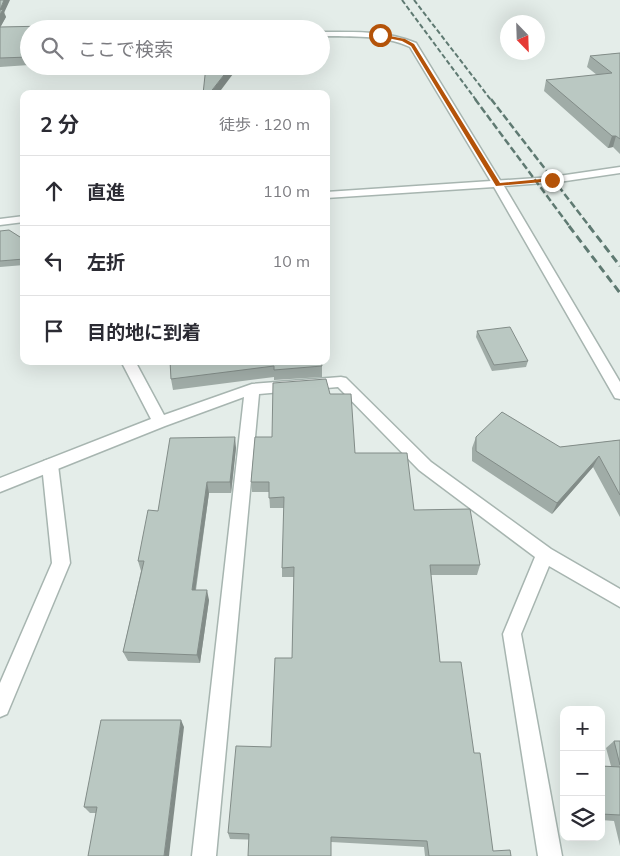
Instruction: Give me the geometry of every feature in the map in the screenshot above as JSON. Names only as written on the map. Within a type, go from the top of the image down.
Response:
[{"type":"street","points":[[330,34],[380,35],[404,40],[413,45],[498,185],[620,394]]},
{"type":"street","points":[[330,195],[498,185],[552,180],[620,170]]},
{"type":"street","points":[[0,222],[20,220]]},
{"type":"street","points":[[130,365],[160,422]]},
{"type":"street","points":[[0,485],[160,422],[252,389],[341,382],[425,466],[545,554],[620,599]]},
{"type":"street","points":[[204,856],[252,389]]},
{"type":"street","points":[[0,707],[61,563],[50,465]]},
{"type":"street","points":[[545,554],[512,634],[550,856]]},
{"type":"building","points":[[0,0],[4,0],[0,10]]},
{"type":"building","points":[[0,27],[20,27],[20,57],[0,58]]},
{"type":"building","points":[[620,53],[620,139],[612,136],[546,80],[612,73],[590,56]]},
{"type":"building","points":[[205,75],[224,75],[212,90],[203,90]]},
{"type":"building","points":[[9,230],[20,237],[20,259],[0,261],[0,231]]},
{"type":"building","points":[[510,327],[528,361],[494,365],[477,331]]},
{"type":"building","points":[[170,365],[322,366],[274,370],[274,366],[171,379]]},
{"type":"building","points":[[326,379],[330,394],[351,394],[355,453],[407,453],[414,510],[470,509],[480,565],[430,565],[440,662],[461,662],[474,753],[480,753],[493,851],[510,850],[511,856],[429,856],[427,841],[331,837],[331,856],[248,856],[249,834],[228,833],[236,746],[271,747],[275,658],[292,658],[294,567],[282,568],[284,497],[269,498],[269,482],[251,482],[255,437],[272,437],[273,383]]},
{"type":"building","points":[[502,412],[560,447],[620,440],[620,495],[599,456],[557,503],[476,451],[476,437]]},
{"type":"building","points":[[235,437],[230,482],[207,482],[192,590],[207,590],[197,655],[123,652],[144,561],[138,561],[148,510],[158,511],[170,438]]},
{"type":"building","points":[[101,720],[181,720],[164,856],[88,856],[97,807],[84,807]]},
{"type":"building","points":[[614,741],[620,741],[620,765]]},
{"type":"building","points":[[605,766],[620,767],[620,815],[605,814]]},
{"type":"railway","points":[[402,0],[476,100]]},
{"type":"railway","points":[[414,0],[491,100]]},
{"type":"railway","points":[[475,99],[570,227]]},
{"type":"railway","points":[[491,99],[590,227]]},
{"type":"railway","points":[[569,226],[620,293]]},
{"type":"railway","points":[[589,226],[620,266]]},
{"type":"route","points":[[380,35],[404,40],[413,45],[498,185],[552,180]]}]
